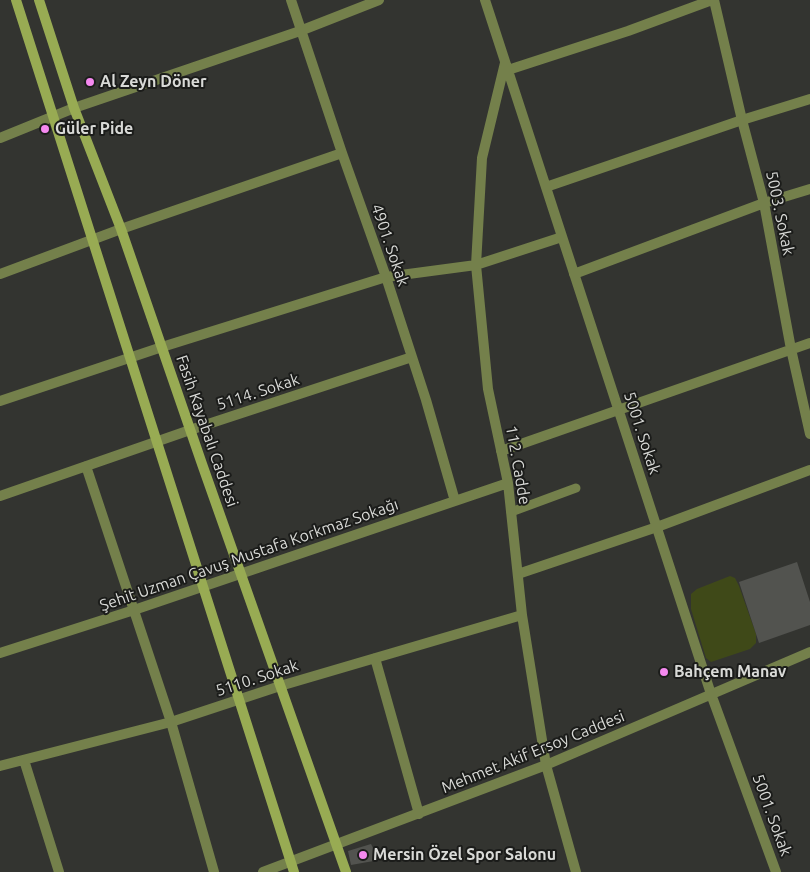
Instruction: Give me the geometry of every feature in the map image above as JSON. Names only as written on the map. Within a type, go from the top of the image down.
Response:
[{"type":"street","points":[[16,0],[293,867]]},
{"type":"street","name":"Fasih Kayabalı Caddesi","points":[[39,0],[74,108],[121,229],[240,574],[346,872]]},
{"type":"street","name":"4901. Sokak","points":[[291,0],[300,31],[386,277],[455,501]]},
{"type":"street","points":[[0,138],[74,108],[300,31],[379,0]]},
{"type":"street","name":"5001. Sokak","points":[[485,0],[711,694],[776,872]]},
{"type":"street","points":[[506,66],[628,31],[713,0]]},
{"type":"street","name":"5003. Sokak","points":[[713,0],[764,203],[810,434]]},
{"type":"street","name":"112. Cadde","points":[[506,66],[482,158],[476,265],[488,389],[508,483],[522,615],[546,765],[576,872]]},
{"type":"street","points":[[546,187],[742,120],[810,100]]},
{"type":"street","points":[[0,274],[121,229],[342,153]]},
{"type":"street","points":[[574,274],[764,203],[810,189]]},
{"type":"street","points":[[0,401],[162,347],[386,277],[476,265],[562,237]]},
{"type":"street","points":[[501,451],[810,343]]},
{"type":"street","name":"5114. Sokak","points":[[0,496],[157,441],[412,357]]},
{"type":"street","points":[[86,466],[171,722],[214,872]]},
{"type":"street","points":[[518,574],[657,527],[810,470]]},
{"type":"street","name":"Şehit Uzman Çavuş Mustafa Korkmaz Sokağı","points":[[0,653],[134,610],[508,483]]},
{"type":"street","name":"5110. Sokak","points":[[0,766],[171,722],[280,686],[522,615]]},
{"type":"street","name":"Mehmet Akif Ersoy Caddesi","points":[[264,872],[293,867],[336,846],[546,765],[810,652]]},
{"type":"street","points":[[375,658],[419,814]]},
{"type":"street","points":[[24,760],[59,872]]},
{"type":"lane","points":[[511,512],[576,488]]},
{"type":"green space","points":[[730,576],[735,578],[739,586],[756,634],[756,643],[750,649],[711,662],[706,658],[691,609],[691,594],[697,589]]},
{"type":"building","points":[[797,562],[810,602],[810,625],[759,643],[739,582]]},
{"type":"building","name":"Mersin Özel Spor Salonu","points":[[371,844],[379,860],[351,865],[348,851]]},
{"type":"place","name":"Al Zeyn Döner","points":[[90,82]]},
{"type":"place","name":"Güler Pide","points":[[45,129]]},
{"type":"place","name":"Bahçem Manav","points":[[664,672]]},
{"type":"place","name":"Mersin Özel Spor Salonu","points":[[363,855]]}]
